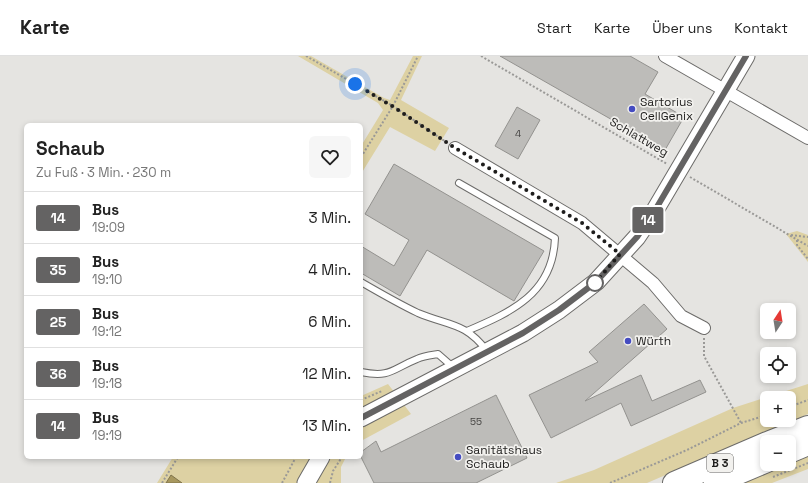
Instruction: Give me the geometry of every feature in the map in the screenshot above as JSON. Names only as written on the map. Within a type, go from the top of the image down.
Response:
[{"type":"highway","points":[[788,435],[808,427]]},
{"type":"highway","points":[[796,449],[808,444]]},
{"type":"highway","name":"B 3","points":[[674,483],[760,446]]},
{"type":"highway","name":"B 3","points":[[715,483],[761,471]]},
{"type":"street","points":[[665,56],[808,138]]},
{"type":"street","points":[[363,417],[536,326],[596,282],[637,237],[650,218],[746,56]]},
{"type":"street","points":[[455,148],[582,223],[653,283],[681,316],[704,328]]},
{"type":"lane","points":[[459,183],[555,238],[555,252],[542,280],[530,296],[518,307],[467,331]]},
{"type":"lane","points":[[363,283],[418,313],[462,328],[478,339],[488,352]]},
{"type":"lane","points":[[363,372],[377,375],[391,372],[418,358],[438,354],[456,369]]},
{"type":"path","points":[[306,56],[392,106],[455,148]]},
{"type":"path","points":[[363,154],[392,106],[418,56]]},
{"type":"path","name":"Schlattweg","points":[[481,56],[808,246]]},
{"type":"path","points":[[790,235],[808,237]]},
{"type":"path","points":[[797,239],[797,245],[808,259]]},
{"type":"path","points":[[704,328],[704,356],[741,423]]},
{"type":"path","points":[[796,404],[808,400]]},
{"type":"path","points":[[610,483],[687,450],[741,423],[760,417]]},
{"type":"path","points":[[162,483],[177,459]]},
{"type":"path","points":[[282,483],[295,459]]},
{"type":"path","points":[[330,483],[333,471],[341,459]]},
{"type":"path","points":[[796,465],[808,463]]},
{"type":"shaded area","points":[[298,56],[311,56],[390,100],[413,56],[422,56],[401,100],[449,128],[435,151],[390,127],[363,171],[363,143],[383,110],[378,103]]},
{"type":"shaded area","points":[[797,231],[808,235],[808,262],[786,234]]},
{"type":"shaded area","points":[[388,384],[411,414],[363,440],[363,395]]},
{"type":"shaded area","points":[[808,384],[808,414],[796,419],[796,391],[786,391]]},
{"type":"shaded area","points":[[760,399],[760,427],[778,427],[647,483],[556,483],[594,470],[733,408]]},
{"type":"shaded area","points":[[808,456],[808,469],[772,483],[743,483],[772,471],[796,471],[796,461]]},
{"type":"shaded area","points":[[172,459],[345,459],[341,467],[341,483],[157,483]]},
{"type":"shaded area","points":[[171,475],[182,483],[166,483]]},
{"type":"building","name":"Sartorius CellGenix","points":[[500,56],[630,56],[658,72],[645,94],[684,117],[665,150]]},
{"type":"building","points":[[517,107],[540,120],[518,159],[495,146]]},
{"type":"building","points":[[394,164],[544,251],[514,301],[427,250],[400,296],[363,274],[363,247],[394,266],[409,240],[365,214]]},
{"type":"building","points":[[644,304],[667,329],[585,401],[641,375],[652,401],[700,380],[706,392],[631,426],[621,403],[551,438],[529,395],[598,362],[589,352]]},
{"type":"building","points":[[496,395],[527,458],[476,483],[374,483],[362,459],[363,451],[376,441],[381,452]]},
{"type":"bus line","name":"14","points":[[363,417],[484,355],[523,333],[548,318],[596,282],[637,237],[654,212],[746,56]]},
{"type":"place","name":"Sartorius CellGenix","points":[[632,109]]},
{"type":"place","name":"Würth","points":[[628,341]]},
{"type":"place","name":"Sanitätshaus Schaub","points":[[458,457]]},
{"type":"route","points":[[355,84],[392,106],[455,148],[582,223],[620,254],[595,283]]}]
